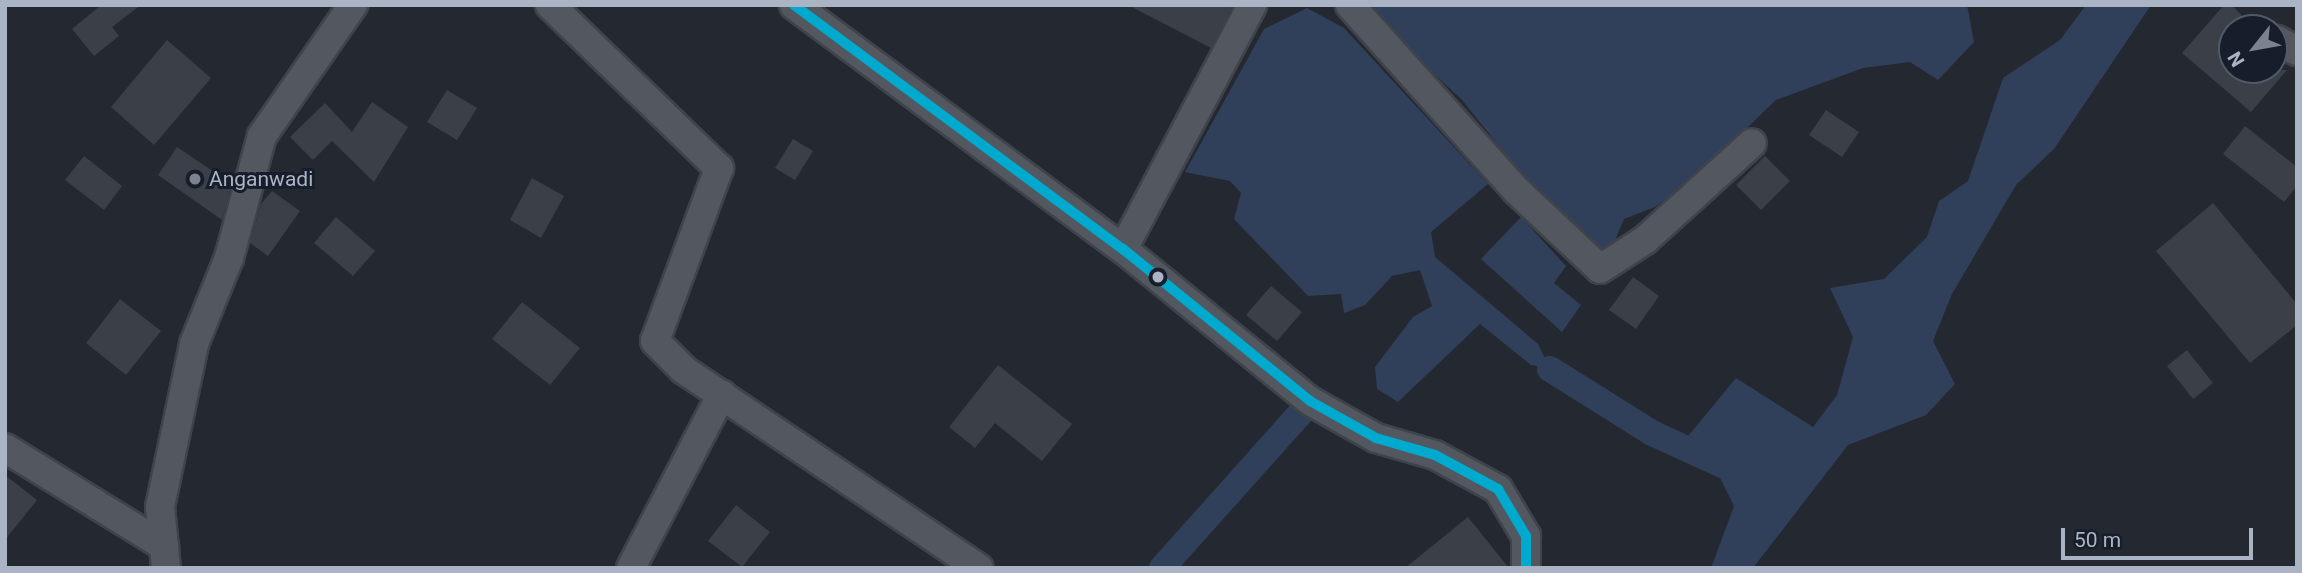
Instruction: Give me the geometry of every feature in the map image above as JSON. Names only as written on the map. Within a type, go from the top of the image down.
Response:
[{"type":"street","points":[[165,557],[160,506],[194,344],[229,258],[262,136],[353,5]]},
{"type":"street","points":[[550,5],[719,168],[655,341],[722,394],[979,568]]},
{"type":"street","points":[[794,5],[1123,248],[1310,401],[1376,438],[1435,455],[1498,489],[1526,536],[1526,568]]},
{"type":"street","points":[[1123,248],[1252,5]]},
{"type":"street","points":[[1350,5],[1516,190],[1600,269],[1645,240],[1752,143]]},
{"type":"street","points":[[631,568],[722,394]]},
{"type":"street","points":[[5,448],[165,557]]},
{"type":"street","points":[[916,525],[942,568]]},
{"type":"water","points":[[1360,5],[1967,5],[1974,42],[1938,80],[1910,62],[1863,68],[1776,100],[1697,176],[1655,207],[1624,219],[1608,257],[1543,201],[1462,100]]},
{"type":"water","points":[[2086,5],[2151,5],[2054,149],[2016,185],[1952,294],[1933,341],[1955,384],[1926,415],[1848,445],[1753,568],[1711,568],[1734,506],[1716,470],[1684,441],[1736,378],[1813,427],[1837,395],[1853,337],[1830,288],[1884,279],[1927,237],[1939,201],[1968,181],[2003,78],[2060,40]]},
{"type":"water","points":[[1307,8],[1344,28],[1488,184],[1431,232],[1435,257],[1538,344],[1550,369],[1531,365],[1480,324],[1398,402],[1377,389],[1375,367],[1413,317],[1432,306],[1420,270],[1392,276],[1365,305],[1344,313],[1341,294],[1308,296],[1234,219],[1241,193],[1230,181],[1185,172],[1264,29]]},
{"type":"water","points":[[1521,217],[1566,266],[1554,283],[1581,305],[1562,332],[1481,259]]},
{"type":"building","points":[[101,5],[141,5],[112,27],[119,36],[94,56],[72,29]]},
{"type":"building","points":[[1128,5],[1233,5],[1211,48]]},
{"type":"building","points":[[2224,5],[2232,5],[2240,14],[2218,14],[2218,84],[2182,53]]},
{"type":"building","points":[[167,40],[211,78],[154,145],[111,107]]},
{"type":"building","points":[[2218,84],[2275,84],[2251,112]]},
{"type":"building","points":[[447,90],[477,108],[457,140],[427,122]]},
{"type":"building","points":[[372,102],[408,127],[374,182],[332,141],[313,160],[290,137],[325,103],[352,132]]},
{"type":"building","points":[[1826,110],[1859,132],[1842,157],[1809,135]]},
{"type":"building","points":[[2245,126],[2297,167],[2297,186],[2284,202],[2223,154]]},
{"type":"building","points":[[793,139],[813,151],[795,180],[775,168]]},
{"type":"building","name":"Anganwadi","points":[[177,147],[232,184],[222,220],[158,175]]},
{"type":"building","points":[[84,156],[122,186],[104,210],[65,180]]},
{"type":"building","points":[[1765,156],[1790,181],[1761,210],[1736,185]]},
{"type":"building","points":[[532,178],[564,196],[541,238],[510,220]]},
{"type":"building","points":[[272,191],[300,211],[268,256],[250,243],[261,204]]},
{"type":"building","points":[[2213,203],[2297,304],[2297,325],[2250,363],[2156,251]]},
{"type":"building","points":[[336,217],[375,251],[353,276],[314,243]]},
{"type":"building","points":[[1633,277],[1659,296],[1636,329],[1609,310]]},
{"type":"building","points":[[1271,286],[1302,312],[1277,341],[1246,315]]},
{"type":"building","points":[[120,299],[161,331],[126,375],[86,343]]},
{"type":"building","points":[[522,302],[580,348],[550,385],[492,339]]},
{"type":"building","points":[[2187,350],[2213,383],[2193,399],[2167,366]]},
{"type":"building","points":[[998,365],[1072,424],[1042,461],[995,423],[975,448],[949,427]]},
{"type":"building","points":[[5,475],[37,500],[5,540]]},
{"type":"building","points":[[736,505],[770,532],[742,567],[708,541]]},
{"type":"building","points":[[1468,517],[1509,568],[1405,568]]},
{"type":"waterway","points":[[1550,369],[1652,433],[1722,465]]},
{"type":"waterway","points":[[1162,568],[1307,406]]},
{"type":"transit line","points":[[794,5],[1123,249],[1310,401],[1376,438],[1435,455],[1498,489],[1526,536],[1526,568]]},
{"type":"place","name":"Anganwadi","points":[[195,179]]}]
